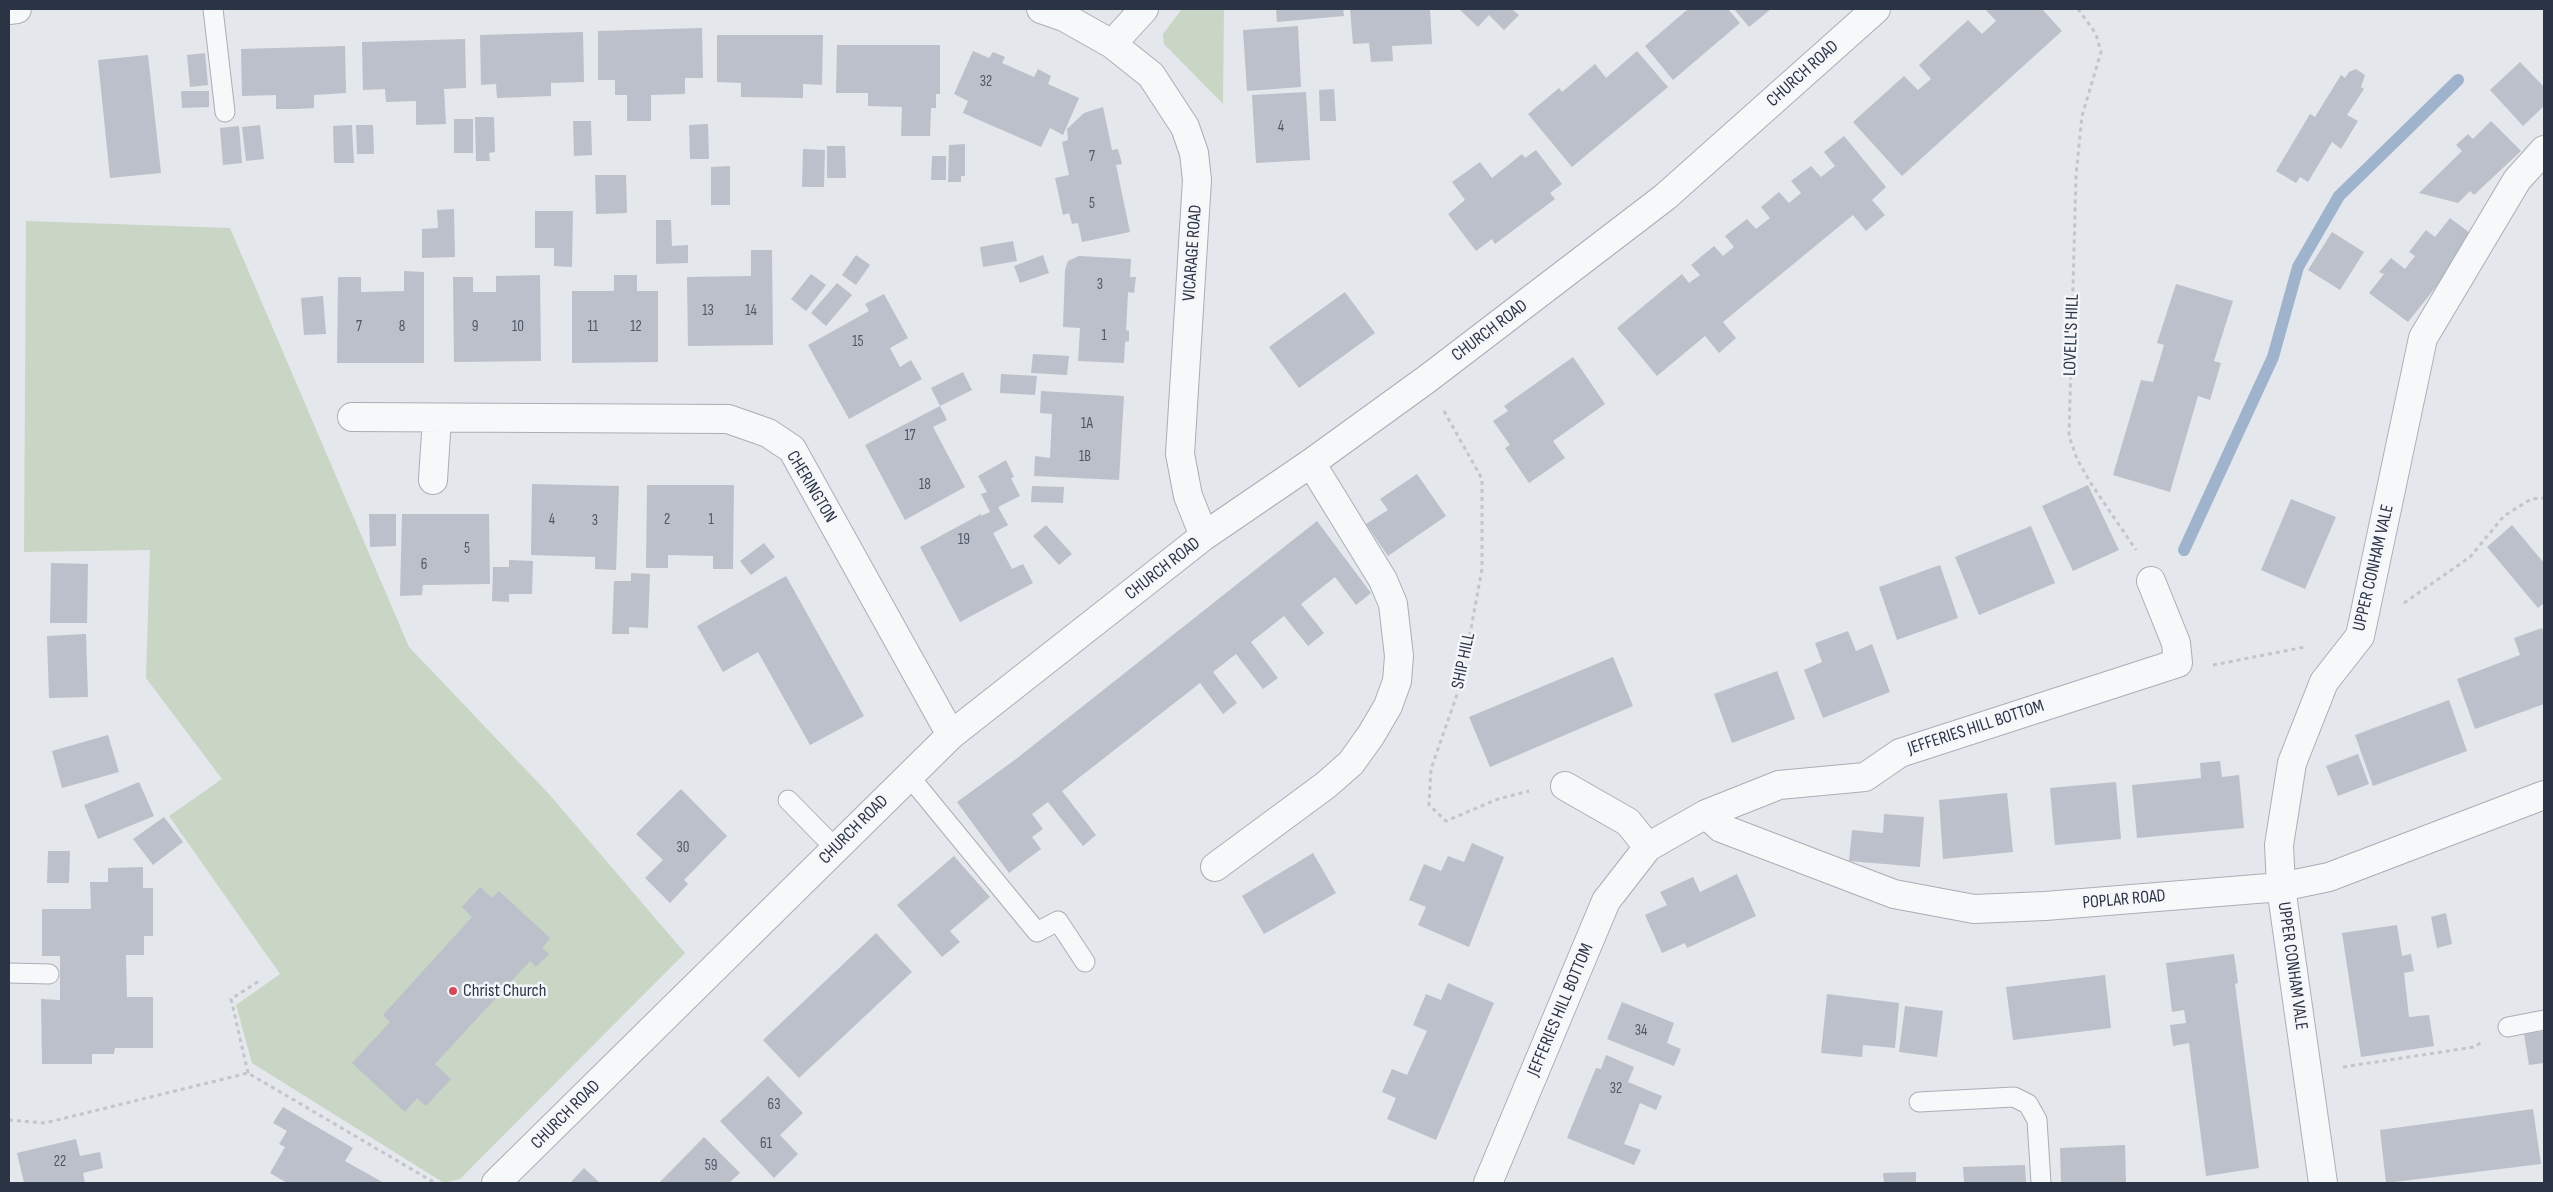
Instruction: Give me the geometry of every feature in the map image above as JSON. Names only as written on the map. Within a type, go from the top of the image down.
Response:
[{"type":"street","points":[[9,10],[17,9]]},
{"type":"street","name":"VICARAGE ROAD","points":[[1041,9],[1064,17],[1112,44],[1151,75],[1185,127],[1194,153],[1197,180],[1180,454],[1188,496],[1204,536]]},
{"type":"street","points":[[1112,44],[1144,9]]},
{"type":"street","name":"CHURCH ROAD","points":[[496,1183],[951,734],[1204,536],[1311,463],[1427,379],[1665,197],[1876,9]]},
{"type":"street","name":"UPPER CONHAM VALE","points":[[2323,1183],[2281,887],[2279,846],[2292,763],[2324,682],[2360,636],[2423,338],[2517,180],[2544,150]]},
{"type":"street","name":"CHERINGTON","points":[[352,417],[728,419],[768,433],[792,449],[951,734]]},
{"type":"street","points":[[434,480],[437,418]]},
{"type":"street","points":[[1215,867],[1326,785],[1351,763],[1371,735],[1388,706],[1397,681],[1399,656],[1393,604],[1383,580],[1311,463]]},
{"type":"street","points":[[2151,581],[2177,653]]},
{"type":"street","name":"JEFFERIES HILL BOTTOM","points":[[1488,1183],[1606,902],[1648,847],[1706,814],[1779,785],[1865,777],[1900,753],[2177,653]]},
{"type":"street","points":[[1565,786],[1628,822],[1648,847]]},
{"type":"street","name":"POPLAR ROAD","points":[[1706,814],[1722,828],[1894,894],[1974,909],[2045,906],[2281,887],[2329,877],[2544,796]]},
{"type":"lane","points":[[213,9],[224,112]]},
{"type":"lane","points":[[909,776],[1037,932],[1058,922],[1084,962]]},
{"type":"lane","points":[[788,800],[835,848]]},
{"type":"lane","points":[[9,973],[49,974]]},
{"type":"lane","points":[[2508,1027],[2544,1020]]},
{"type":"lane","points":[[1920,1102],[2014,1097],[2028,1104],[2037,1120],[2041,1183]]},
{"type":"path","name":"LOVELL'S HILL","points":[[2078,9],[2096,34],[2101,52],[2082,116],[2076,175],[2069,436],[2077,459],[2132,541],[2151,581]]},
{"type":"path","name":"SHIP HILL","points":[[1427,379],[1482,479],[1482,569],[1461,683],[1431,769],[1429,805],[1446,821],[1498,800],[1554,784],[1565,786]]},
{"type":"path","points":[[2177,653],[2208,666],[2360,636],[2470,557],[2504,516],[2531,500],[2544,498]]},
{"type":"path","points":[[248,1073],[231,999],[259,981]]},
{"type":"path","points":[[2307,1073],[2474,1047],[2508,1027]]},
{"type":"path","points":[[9,1120],[45,1123],[248,1073],[435,1183]]},
{"type":"green space","points":[[1182,9],[1224,9],[1223,104],[1164,44],[1163,34]]},
{"type":"green space","points":[[26,221],[230,228],[409,647],[549,794],[685,953],[460,1179],[444,1183],[252,1063],[236,1005],[280,974],[169,816],[222,779],[146,678],[150,550],[24,552]]},
{"type":"building","points":[[1276,9],[1343,9],[1344,16],[1277,22]]},
{"type":"building","points":[[1350,9],[1430,9],[1432,44],[1392,46],[1393,61],[1371,62],[1369,43],[1353,44]]},
{"type":"building","points":[[1459,9],[1512,9],[1519,15],[1504,30],[1489,15],[1478,27]]},
{"type":"building","points":[[1688,9],[1728,9],[1740,23],[1673,80],[1645,46]]},
{"type":"building","points":[[1734,9],[1771,9],[1749,27]]},
{"type":"building","points":[[1985,9],[2042,9],[2062,31],[1902,176],[1853,122],[1904,76],[1918,90],[1931,79],[1919,65],[1968,20],[1982,34],[1996,21]]},
{"type":"building","points":[[1298,26],[1301,87],[1247,91],[1243,30]]},
{"type":"building","points":[[702,28],[703,78],[685,78],[685,94],[651,95],[651,121],[627,121],[627,95],[615,95],[615,80],[598,80],[598,31]]},
{"type":"building","points":[[583,32],[584,82],[551,83],[551,96],[497,98],[496,84],[481,85],[480,35]]},
{"type":"building","points":[[717,35],[823,35],[822,85],[803,84],[803,98],[741,97],[741,83],[717,82]]},
{"type":"building","points":[[465,39],[466,88],[444,89],[446,124],[416,125],[416,101],[386,102],[385,89],[363,90],[362,42]]},
{"type":"building","points":[[837,45],[940,45],[940,94],[936,94],[936,108],[931,108],[930,136],[901,136],[902,107],[868,106],[868,93],[836,93]]},
{"type":"building","points":[[345,46],[346,93],[314,95],[314,108],[296,109],[276,109],[276,95],[242,96],[241,49]]},
{"type":"building","points":[[973,51],[989,58],[993,52],[1005,57],[1002,63],[1034,77],[1038,69],[1051,76],[1048,84],[1079,98],[1063,135],[1050,128],[1041,147],[963,113],[968,101],[954,94]]},
{"type":"building","points":[[1637,51],[1668,87],[1572,167],[1528,114],[1559,88],[1562,92],[1595,64],[1606,78]]},
{"type":"building","points":[[205,53],[208,85],[190,87],[187,55]]},
{"type":"building","points":[[148,55],[161,173],[110,178],[98,60]]},
{"type":"building","points":[[2520,62],[2544,87],[2544,106],[2523,126],[2490,90]]},
{"type":"building","points":[[2356,69],[2365,75],[2361,87],[2364,89],[2347,115],[2358,121],[2341,149],[2332,142],[2308,182],[2300,177],[2296,183],[2276,171],[2310,114],[2315,117],[2341,75],[2345,78],[2349,72]]},
{"type":"building","points":[[1334,89],[1336,121],[1320,121],[1319,90]]},
{"type":"building","points":[[181,91],[209,91],[209,107],[182,108]]},
{"type":"building","points":[[1306,92],[1310,160],[1256,163],[1252,95]]},
{"type":"building","points":[[1103,107],[1112,150],[1118,149],[1122,164],[1116,165],[1130,232],[1082,242],[1078,223],[1072,224],[1069,213],[1063,215],[1055,178],[1069,175],[1062,142],[1068,140],[1067,129],[1084,113]]},
{"type":"building","points":[[475,117],[494,117],[495,152],[489,153],[490,161],[476,161]]},
{"type":"building","points":[[454,119],[473,119],[473,153],[454,153]]},
{"type":"building","points":[[573,121],[591,121],[592,155],[574,156]]},
{"type":"building","points":[[2491,121],[2521,151],[2474,195],[2470,191],[2458,203],[2419,193],[2462,151],[2456,145],[2468,134],[2473,139]]},
{"type":"building","points":[[708,124],[709,159],[690,159],[689,125]]},
{"type":"building","points":[[260,125],[264,159],[246,161],[242,127]]},
{"type":"building","points":[[352,125],[354,163],[334,163],[333,126]]},
{"type":"building","points":[[356,125],[373,125],[374,154],[357,154]]},
{"type":"building","points":[[239,126],[242,163],[223,165],[220,128]]},
{"type":"building","points":[[1844,136],[1886,187],[1872,200],[1885,215],[1866,231],[1853,215],[1723,322],[1736,338],[1719,353],[1705,336],[1657,376],[1617,328],[1682,274],[1689,283],[1700,275],[1691,265],[1714,246],[1723,256],[1734,247],[1725,236],[1747,219],[1756,229],[1770,218],[1761,207],[1779,192],[1789,203],[1801,193],[1791,181],[1811,166],[1821,177],[1835,166],[1824,152]]},
{"type":"building","points":[[965,144],[965,176],[961,176],[961,182],[948,182],[949,145]]},
{"type":"building","points":[[827,146],[845,146],[846,178],[827,178]]},
{"type":"building","points":[[803,149],[825,150],[824,187],[802,187]]},
{"type":"building","points":[[1536,150],[1562,184],[1550,193],[1555,199],[1495,244],[1492,239],[1476,251],[1448,214],[1465,200],[1452,182],[1480,162],[1492,178],[1522,154],[1525,158]]},
{"type":"building","points":[[932,156],[946,156],[946,180],[931,180]]},
{"type":"building","points":[[730,166],[730,205],[711,205],[711,167]]},
{"type":"building","points":[[595,175],[626,175],[627,213],[596,214]]},
{"type":"building","points":[[454,209],[455,257],[422,258],[422,229],[438,228],[437,210]]},
{"type":"building","points":[[535,211],[573,211],[572,267],[554,266],[554,248],[535,248]]},
{"type":"building","points":[[2450,218],[2470,233],[2461,245],[2466,249],[2408,322],[2369,293],[2384,274],[2379,272],[2391,258],[2405,269],[2415,256],[2409,252],[2426,230],[2435,237]]},
{"type":"building","points":[[656,220],[671,220],[672,246],[688,245],[688,263],[656,264]]},
{"type":"building","points":[[2332,232],[2364,252],[2340,290],[2308,270]]},
{"type":"building","points":[[1013,241],[1017,261],[983,267],[980,247]]},
{"type":"building","points":[[751,250],[772,250],[773,345],[688,346],[687,277],[751,276]]},
{"type":"building","points":[[856,255],[870,265],[856,285],[842,275]]},
{"type":"building","points":[[1043,255],[1049,273],[1020,283],[1014,266]]},
{"type":"building","points":[[1079,256],[1131,259],[1130,277],[1136,277],[1134,293],[1128,292],[1126,330],[1129,331],[1129,341],[1125,342],[1124,363],[1078,361],[1080,328],[1063,327],[1065,270],[1068,261]]},
{"type":"building","points":[[404,271],[424,272],[424,363],[337,363],[338,277],[361,277],[361,292],[404,291]]},
{"type":"building","points":[[811,274],[826,285],[806,311],[791,299]]},
{"type":"building","points":[[540,275],[541,361],[454,362],[453,277],[473,277],[473,292],[496,292],[496,276]]},
{"type":"building","points":[[614,275],[637,275],[637,291],[658,291],[658,362],[572,363],[572,291],[614,291]]},
{"type":"building","points":[[837,283],[852,295],[826,326],[811,313]]},
{"type":"building","points":[[2176,284],[2233,301],[2214,361],[2221,363],[2210,400],[2198,396],[2170,492],[2113,475],[2141,380],[2153,382],[2164,345],[2157,343]]},
{"type":"building","points":[[1345,292],[1375,333],[1299,388],[1269,347]]},
{"type":"building","points":[[884,294],[908,338],[890,348],[900,367],[911,360],[922,379],[849,419],[808,345],[869,311],[865,304]]},
{"type":"building","points":[[323,296],[326,334],[304,335],[301,298]]},
{"type":"building","points":[[1033,354],[1069,356],[1067,375],[1031,373]]},
{"type":"building","points":[[1573,357],[1605,404],[1553,441],[1565,458],[1529,483],[1505,448],[1510,445],[1493,421],[1508,411],[1504,406]]},
{"type":"building","points":[[963,372],[972,390],[940,406],[931,388]]},
{"type":"building","points":[[1001,374],[1037,376],[1035,395],[1000,393]]},
{"type":"building","points":[[1041,391],[1124,396],[1119,480],[1034,476],[1035,456],[1050,458],[1052,414],[1040,413]]},
{"type":"building","points":[[940,406],[947,420],[933,427],[965,487],[905,520],[865,445]]},
{"type":"building","points":[[1006,460],[1014,477],[1011,478],[1020,496],[998,507],[1008,525],[993,533],[1012,569],[1023,564],[1033,583],[960,622],[920,547],[981,514],[981,516],[990,512],[981,494],[987,492],[978,476]]},
{"type":"building","points":[[1417,474],[1446,516],[1388,556],[1366,524],[1388,510],[1380,499]]},
{"type":"building","points":[[532,484],[619,486],[616,570],[595,569],[595,557],[531,555]]},
{"type":"building","points":[[647,485],[734,485],[733,569],[713,569],[713,556],[668,555],[668,568],[646,568]]},
{"type":"building","points":[[2088,485],[2119,550],[2073,571],[2042,506]]},
{"type":"building","points":[[1032,486],[1064,487],[1063,503],[1031,502]]},
{"type":"building","points":[[2291,499],[2336,517],[2305,589],[2261,570]]},
{"type":"building","points":[[369,514],[396,514],[396,546],[370,547]]},
{"type":"building","points":[[402,514],[489,514],[490,584],[423,585],[422,595],[400,596]]},
{"type":"building","points":[[1317,521],[1371,593],[1356,605],[1335,577],[1301,604],[1324,633],[1308,646],[1284,616],[1251,642],[1278,678],[1263,689],[1236,654],[1213,672],[1237,703],[1223,714],[1200,683],[1062,791],[1096,835],[1083,846],[1048,802],[1032,814],[1043,829],[1032,837],[1041,849],[1009,873],[957,802],[1016,759]]},
{"type":"building","points":[[1046,525],[1072,554],[1059,565],[1033,536]]},
{"type":"building","points":[[2512,525],[2544,563],[2544,603],[2538,608],[2487,547]]},
{"type":"building","points":[[2031,526],[2055,583],[1979,615],[1955,557]]},
{"type":"building","points":[[764,543],[775,557],[751,575],[740,561]]},
{"type":"building","points":[[509,560],[533,561],[532,594],[509,594],[509,602],[492,601],[493,567],[509,567]]},
{"type":"building","points":[[51,563],[88,564],[87,623],[50,623]]},
{"type":"building","points":[[1940,565],[1958,618],[1897,640],[1879,587]]},
{"type":"building","points":[[631,573],[650,574],[648,628],[629,627],[629,634],[612,634],[614,581],[631,581]]},
{"type":"building","points":[[786,576],[864,716],[810,745],[758,652],[723,672],[697,626]]},
{"type":"building","points":[[2542,628],[2544,634],[2544,704],[2475,729],[2457,679],[2520,655],[2514,638]]},
{"type":"building","points":[[1848,631],[1856,651],[1872,644],[1890,692],[1823,718],[1804,670],[1822,662],[1815,643]]},
{"type":"building","points":[[86,634],[88,697],[49,698],[47,636]]},
{"type":"building","points":[[1613,657],[1633,706],[1490,767],[1469,717]]},
{"type":"building","points":[[1777,671],[1795,719],[1732,743],[1714,694]]},
{"type":"building","points":[[2449,700],[2467,751],[2373,786],[2355,735]]},
{"type":"building","points":[[108,735],[119,772],[62,788],[52,751]]},
{"type":"building","points":[[2358,754],[2369,784],[2338,796],[2326,766]]},
{"type":"building","points":[[2220,761],[2222,777],[2239,775],[2244,828],[2137,838],[2132,785],[2201,778],[2200,763]]},
{"type":"building","points":[[139,782],[154,816],[98,839],[84,805]]},
{"type":"building","points":[[2116,782],[2121,839],[2055,845],[2050,788]]},
{"type":"building","points":[[681,789],[727,836],[684,880],[688,884],[670,903],[645,878],[663,860],[636,834]]},
{"type":"building","points":[[2007,793],[2013,852],[1943,859],[1939,800]]},
{"type":"building","points":[[1884,814],[1924,817],[1920,867],[1849,861],[1852,830],[1883,833]]},
{"type":"building","points":[[164,817],[183,842],[153,865],[133,839]]},
{"type":"building","points":[[1472,843],[1504,857],[1469,947],[1418,925],[1426,907],[1409,900],[1424,864],[1441,871],[1448,856],[1464,862]]},
{"type":"building","points":[[48,851],[70,851],[69,883],[47,883]]},
{"type":"building","points":[[1313,853],[1336,893],[1264,934],[1242,896]]},
{"type":"building","points":[[954,856],[990,897],[950,931],[960,942],[942,957],[897,905]]},
{"type":"building","points":[[143,867],[143,888],[153,888],[153,936],[144,936],[144,955],[126,955],[127,997],[153,997],[153,1048],[115,1048],[114,1054],[92,1054],[92,1064],[42,1064],[41,999],[60,1000],[60,956],[42,956],[42,909],[91,909],[90,882],[108,882],[108,868]]},
{"type":"building","points":[[1737,874],[1756,916],[1687,948],[1685,943],[1662,953],[1645,915],[1667,905],[1660,892],[1693,877],[1700,892]]},
{"type":"building","name":"Christ Church","points":[[480,887],[492,898],[499,891],[550,938],[542,948],[549,954],[536,967],[530,961],[435,1064],[451,1079],[426,1106],[417,1098],[405,1112],[352,1063],[390,1022],[383,1015],[472,917],[462,907]]},
{"type":"building","points":[[2446,913],[2452,944],[2437,948],[2431,917]]},
{"type":"building","points":[[2397,925],[2402,956],[2411,954],[2414,971],[2404,973],[2409,1017],[2429,1015],[2434,1046],[2361,1057],[2342,933]]},
{"type":"building","points":[[876,933],[912,972],[799,1078],[763,1040]]},
{"type":"building","points":[[2234,954],[2238,983],[2235,984],[2259,1168],[2206,1176],[2189,1043],[2173,1046],[2170,1025],[2186,1023],[2184,1010],[2172,1012],[2166,963]]},
{"type":"building","points":[[2105,975],[2111,1028],[2013,1040],[2006,987]]},
{"type":"building","points":[[1448,983],[1494,1003],[1436,1140],[1387,1119],[1396,1098],[1382,1092],[1392,1069],[1407,1075],[1427,1031],[1413,1025],[1426,994],[1441,1000]]},
{"type":"building","points":[[1827,994],[1899,1003],[1895,1048],[1863,1045],[1862,1057],[1821,1053]]},
{"type":"building","points":[[1622,1002],[1674,1023],[1667,1043],[1681,1049],[1674,1066],[1607,1039]]},
{"type":"building","points":[[1905,1006],[1943,1011],[1937,1057],[1899,1052]]},
{"type":"building","points":[[2544,1031],[2544,1063],[2529,1065],[2524,1034]]},
{"type":"building","points":[[1606,1055],[1634,1067],[1628,1082],[1662,1096],[1656,1110],[1640,1103],[1624,1144],[1641,1150],[1634,1165],[1567,1138],[1596,1068],[1601,1069]]},
{"type":"building","points":[[768,1076],[803,1113],[780,1135],[798,1154],[774,1178],[720,1121]]},
{"type":"building","points":[[283,1107],[353,1148],[345,1161],[384,1183],[287,1183],[270,1173],[285,1147],[279,1144],[287,1131],[273,1123]]},
{"type":"building","points":[[2533,1109],[2541,1164],[2386,1183],[2380,1130]]},
{"type":"building","points":[[704,1137],[740,1173],[729,1183],[659,1183]]},
{"type":"building","points":[[76,1139],[80,1156],[100,1152],[103,1168],[83,1173],[85,1183],[24,1183],[17,1153]]},
{"type":"building","points":[[2125,1145],[2126,1183],[2061,1183],[2060,1148]]},
{"type":"building","points":[[2025,1165],[2026,1183],[1964,1183],[1963,1167]]},
{"type":"building","points":[[584,1168],[600,1183],[570,1183]]},
{"type":"building","points":[[1916,1172],[1916,1183],[1884,1183],[1883,1173]]},
{"type":"waterway","points":[[2184,550],[2273,357],[2298,267],[2339,196],[2458,80]]},
{"type":"place","name":"Christ Church","points":[[453,991]]}]
